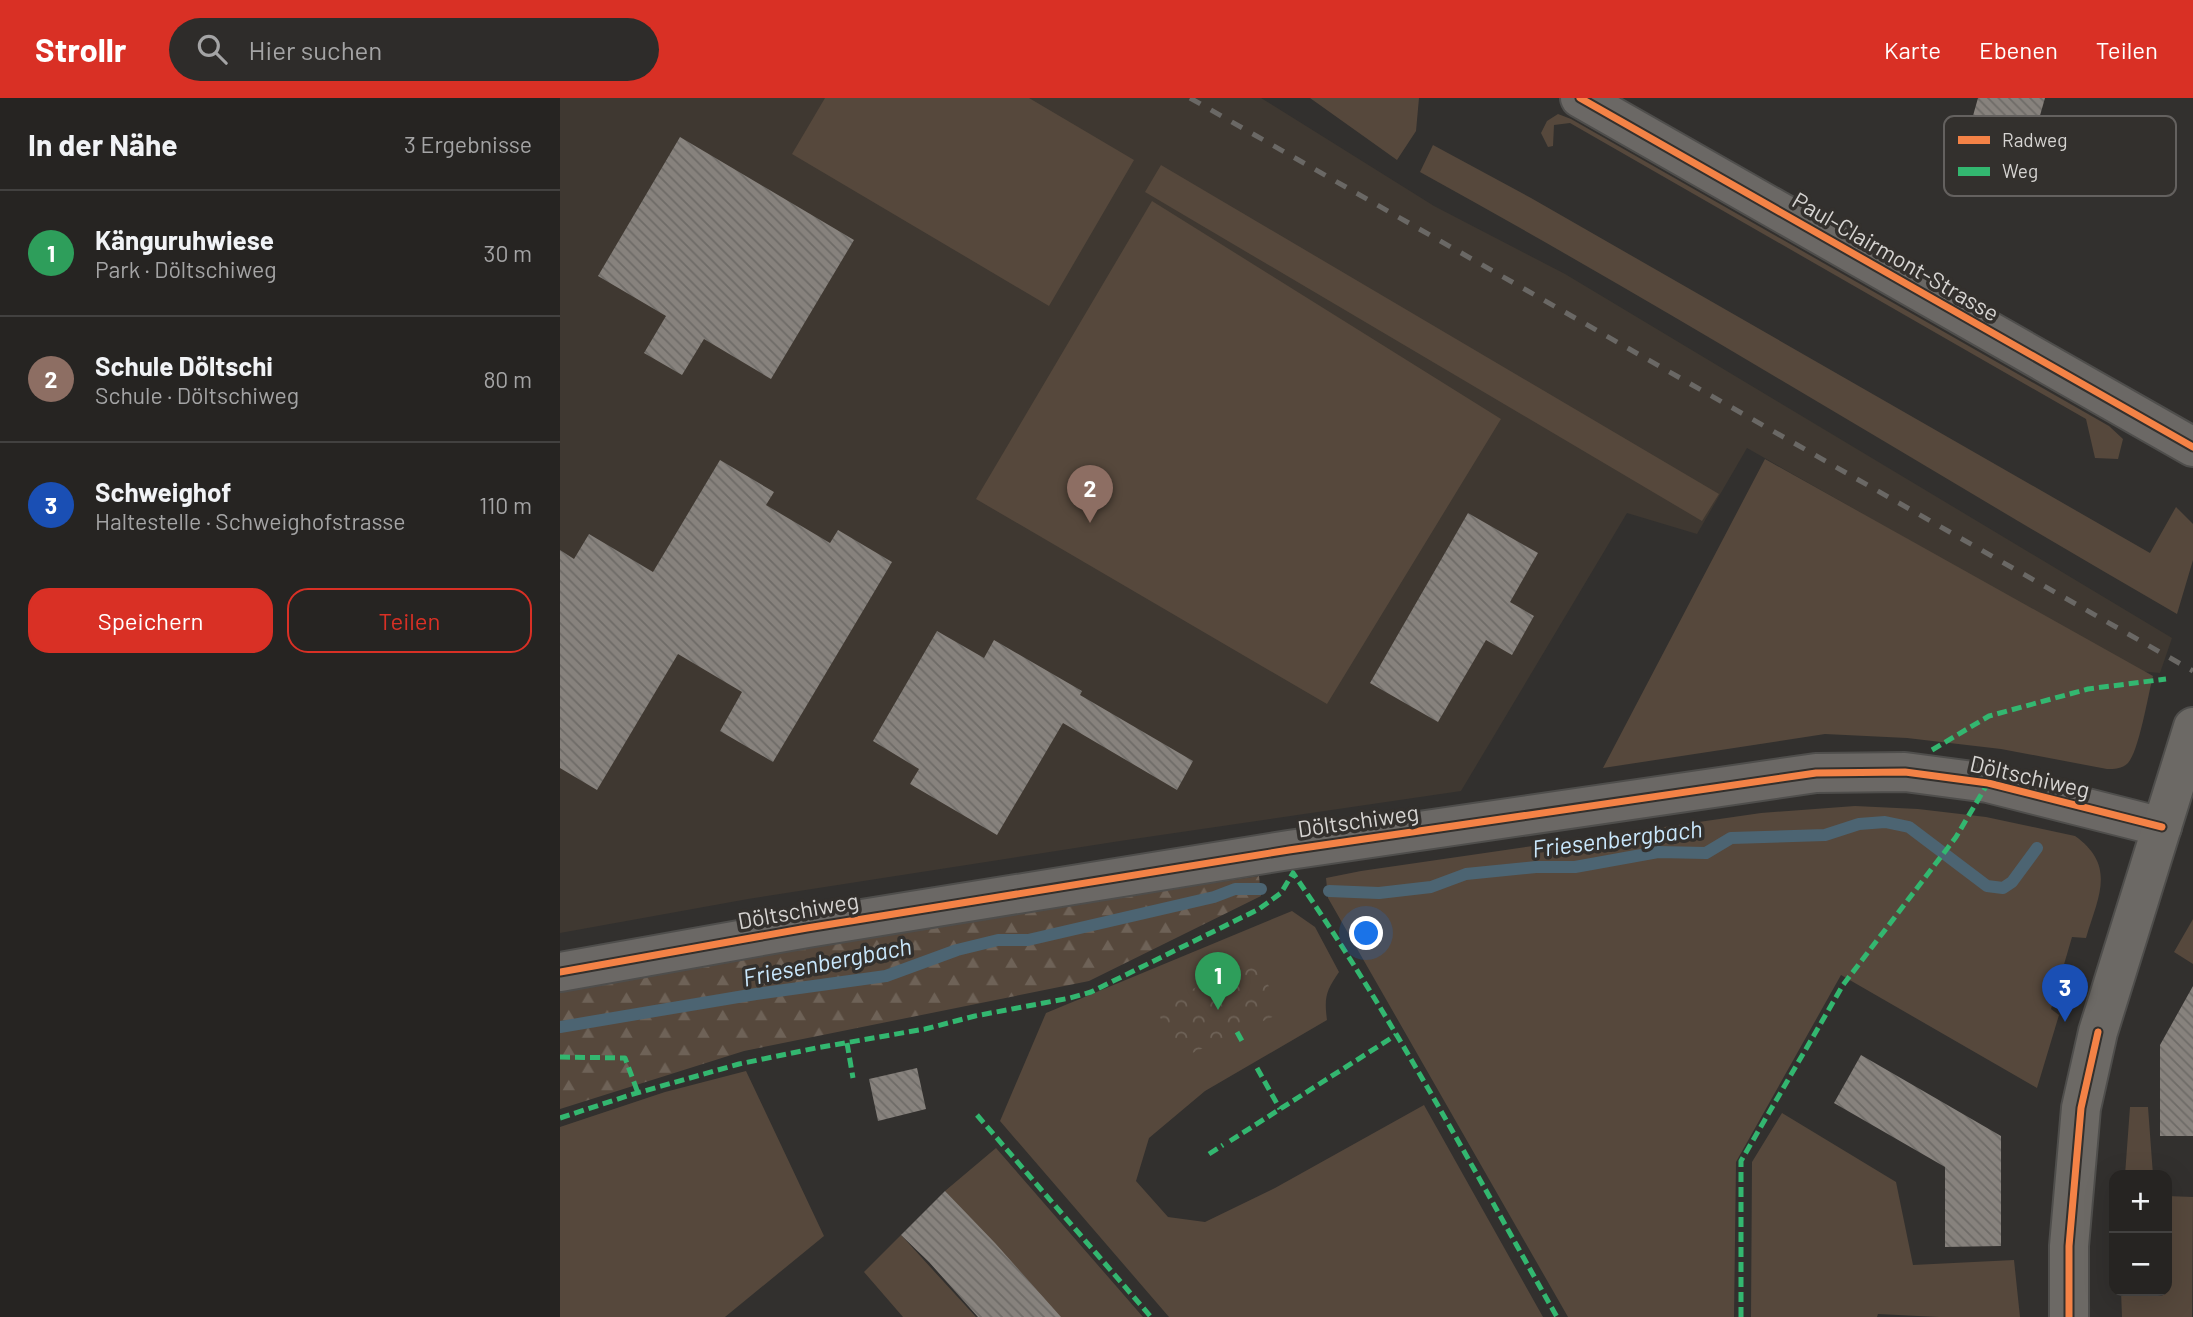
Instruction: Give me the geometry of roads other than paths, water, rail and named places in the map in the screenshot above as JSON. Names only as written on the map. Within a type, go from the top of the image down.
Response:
[{"type":"main road","points":[[2069,1317],[2069,1246],[2081,1108],[2098,1032],[2192,732]]},
{"type":"street","name":"Paul-Clairmont-Strasse","points":[[1580,98],[2193,447]]},
{"type":"street","name":"Döltschiweg","points":[[560,972],[807,928],[1289,850],[1816,773],[1905,772],[1988,783],[2162,827]]},
{"type":"waterway","name":"Friesenbergbach","points":[[1329,891],[1379,893],[1431,887],[1466,874],[1536,867],[1575,867],[1658,852],[1706,853],[1731,838],[1825,835],[1859,824],[1885,822],[1909,827],[1987,886],[2003,888],[2012,882],[2037,848]]},
{"type":"waterway","name":"Friesenbergbach","points":[[560,1027],[756,994],[886,976],[957,950],[998,940],[1028,940],[1214,897],[1235,889],[1261,889]]},
{"type":"railway","points":[[1190,98],[2193,671]]},
{"type":"place","name":"Schule Döltschi","points":[[1090,523]]},
{"type":"place","name":"Känguruhwiese","points":[[1218,1010]]},
{"type":"place","name":"Schweighof","points":[[2065,1022]]}]
